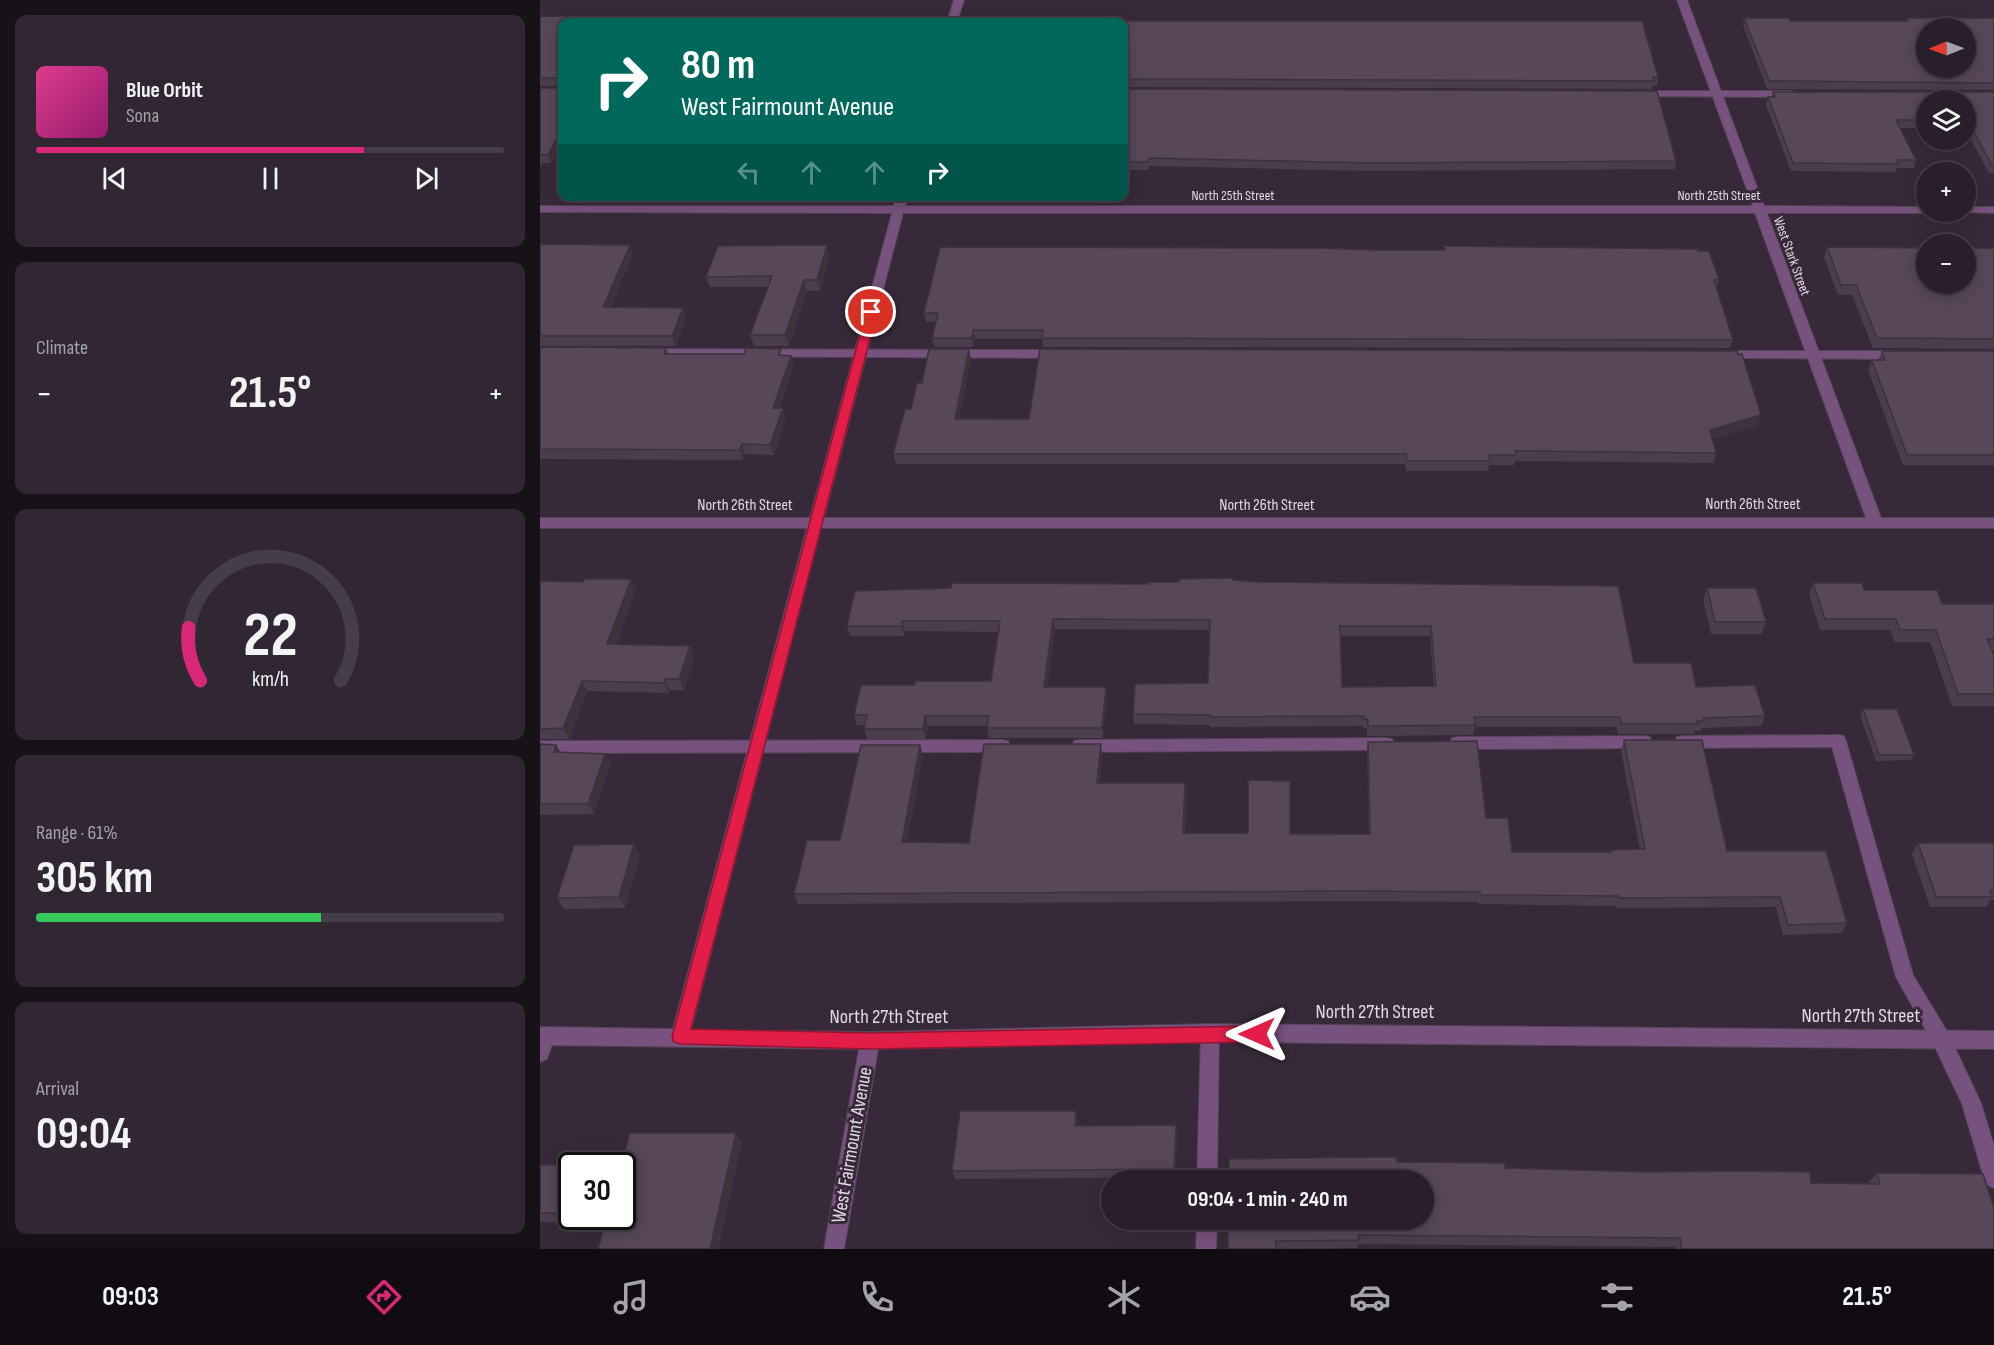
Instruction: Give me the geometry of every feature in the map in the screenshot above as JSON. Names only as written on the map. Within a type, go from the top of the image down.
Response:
[{"type":"street","points":[[953,18],[959,0]]},
{"type":"street","name":"West Stark Street","points":[[1682,0],[1875,522]]},
{"type":"street","points":[[1625,94],[1805,94]]},
{"type":"street","points":[[680,1037],[900,203]]},
{"type":"street","name":"North 25th Street","points":[[540,209],[900,203],[1916,210]]},
{"type":"street","points":[[1976,210],[1994,210]]},
{"type":"street","points":[[634,353],[1076,354]]},
{"type":"street","points":[[1712,355],[1914,355]]},
{"type":"street","name":"North 26th Street","points":[[540,523],[1994,523]]},
{"type":"street","points":[[1445,743],[1838,741],[1905,977],[1941,1039],[1971,1103],[1994,1178]]},
{"type":"street","points":[[1065,746],[1398,744]]},
{"type":"street","points":[[540,747],[1017,746]]},
{"type":"street","points":[[1207,1170],[1210,1034]]},
{"type":"street","name":"North 27th Street","points":[[542,1042],[680,1037],[870,1041],[1210,1034],[1994,1040]]},
{"type":"street","name":"West Fairmount Avenue","points":[[834,1249],[870,1041]]},
{"type":"street","points":[[1206,1249],[1207,1230]]},
{"type":"building","points":[[540,16],[900,18],[558,18],[558,78],[540,78]]},
{"type":"building","points":[[997,17],[1073,17],[1073,18]]},
{"type":"building","points":[[1744,18],[1789,18],[1790,21],[1909,21],[1907,18],[1916,18],[1916,78],[1976,78],[1976,18],[1994,18],[1994,83],[1769,81]]},
{"type":"building","points":[[1128,21],[1642,21],[1658,77],[1653,77],[1654,81],[1128,79]]},
{"type":"building","points":[[540,88],[558,88],[558,136],[548,155],[540,155]]},
{"type":"building","points":[[1128,89],[1657,91],[1676,161],[1371,163],[1149,158],[1148,162],[1128,162]]},
{"type":"building","points":[[1773,92],[1916,92],[1916,120],[1896,120],[1916,160],[1897,160],[1898,164],[1793,163],[1768,97],[1775,97]]},
{"type":"building","points":[[1976,92],[1994,92],[1994,165],[1976,136]]},
{"type":"building","points":[[540,244],[630,245],[603,307],[683,308],[672,336],[540,336]]},
{"type":"building","points":[[827,245],[817,280],[804,280],[785,335],[750,335],[772,276],[706,277],[718,246]]},
{"type":"building","points":[[1444,246],[1709,251],[1719,280],[1714,280],[1733,340],[1042,338],[1043,330],[973,330],[972,338],[932,338],[938,313],[924,313],[940,247],[1445,250]]},
{"type":"building","points":[[1827,247],[1916,248],[1916,294],[1976,294],[1976,248],[1994,248],[1994,339],[1877,338],[1856,285],[1841,285]]},
{"type":"building","points":[[540,347],[666,348],[664,354],[744,354],[746,348],[781,349],[779,355],[791,356],[773,408],[783,408],[770,445],[742,444],[739,450],[540,449]]},
{"type":"building","points":[[929,349],[969,349],[955,419],[1029,419],[1040,349],[1737,351],[1738,354],[1742,354],[1761,415],[1710,430],[1716,453],[1515,451],[1516,455],[1489,455],[1490,461],[1407,461],[1406,454],[893,454],[905,409],[911,409],[917,383],[922,383]]},
{"type":"building","points":[[1882,351],[1994,351],[1994,455],[1907,455],[1872,360],[1885,360]]},
{"type":"building","points":[[1233,578],[1233,580],[1260,582],[1618,586],[1634,663],[1691,663],[1696,687],[1755,685],[1765,716],[1703,718],[1704,721],[1697,721],[1698,724],[1621,724],[1620,717],[1474,717],[1475,725],[1368,726],[1368,719],[1364,719],[1364,716],[1210,717],[1210,715],[1133,714],[1135,684],[1208,683],[1210,620],[1053,619],[1044,687],[1106,687],[1102,728],[987,728],[989,716],[925,716],[923,729],[864,729],[867,715],[854,715],[861,685],[915,685],[915,681],[991,681],[1000,621],[902,621],[902,626],[847,626],[855,591],[951,588],[952,583],[1149,584],[1149,582],[1179,582],[1179,579]],"holes":[[[1340,626],[1431,626],[1436,686],[1342,687]]]},
{"type":"building","points":[[585,579],[631,579],[607,644],[690,646],[679,679],[665,679],[664,683],[582,681],[563,728],[540,729],[540,581],[583,582]]},
{"type":"building","points":[[1813,583],[1862,583],[1864,590],[1937,590],[1942,604],[1994,604],[1994,639],[1987,639],[1994,655],[1994,694],[1958,694],[1936,630],[1900,630],[1896,619],[1825,619]]},
{"type":"building","points":[[1707,588],[1756,588],[1766,622],[1715,622]]},
{"type":"building","points":[[1863,709],[1897,709],[1914,755],[1879,755]]},
{"type":"building","points":[[1624,740],[1702,740],[1727,851],[1826,851],[1847,923],[1788,925],[1780,897],[1619,898],[1619,896],[1481,895],[1480,892],[1350,891],[794,894],[807,840],[840,840],[861,745],[920,745],[902,842],[969,843],[984,744],[1101,744],[1097,783],[1185,783],[1183,833],[1248,833],[1248,780],[1290,781],[1290,834],[1370,834],[1368,742],[1477,741],[1486,818],[1508,818],[1512,852],[1611,852],[1611,850],[1645,849]]},
{"type":"building","points":[[540,744],[556,745],[554,752],[605,754],[588,804],[540,804]]},
{"type":"building","points":[[1918,843],[1994,843],[1994,890],[1990,890],[1993,897],[1936,897]]},
{"type":"building","points":[[634,844],[619,897],[557,898],[574,845]]},
{"type":"building","points":[[960,1111],[1076,1111],[1075,1126],[1176,1125],[1174,1169],[952,1171]]},
{"type":"building","points":[[630,1133],[736,1133],[710,1249],[598,1249],[603,1230],[636,1230],[636,1152],[625,1152]]},
{"type":"building","points":[[1397,1157],[1397,1162],[1505,1163],[1505,1168],[1647,1172],[1810,1172],[1811,1183],[1880,1184],[1877,1173],[1983,1174],[1994,1208],[1994,1249],[1682,1249],[1680,1238],[1358,1235],[1359,1240],[1276,1241],[1276,1249],[1228,1249],[1228,1230],[1434,1230],[1434,1170],[1229,1170],[1229,1159]]},
{"type":"building","points":[[540,1165],[558,1165],[558,1213],[540,1213]]},
{"type":"route","points":[[871,312],[680,1037],[870,1041],[1257,1034]]}]
